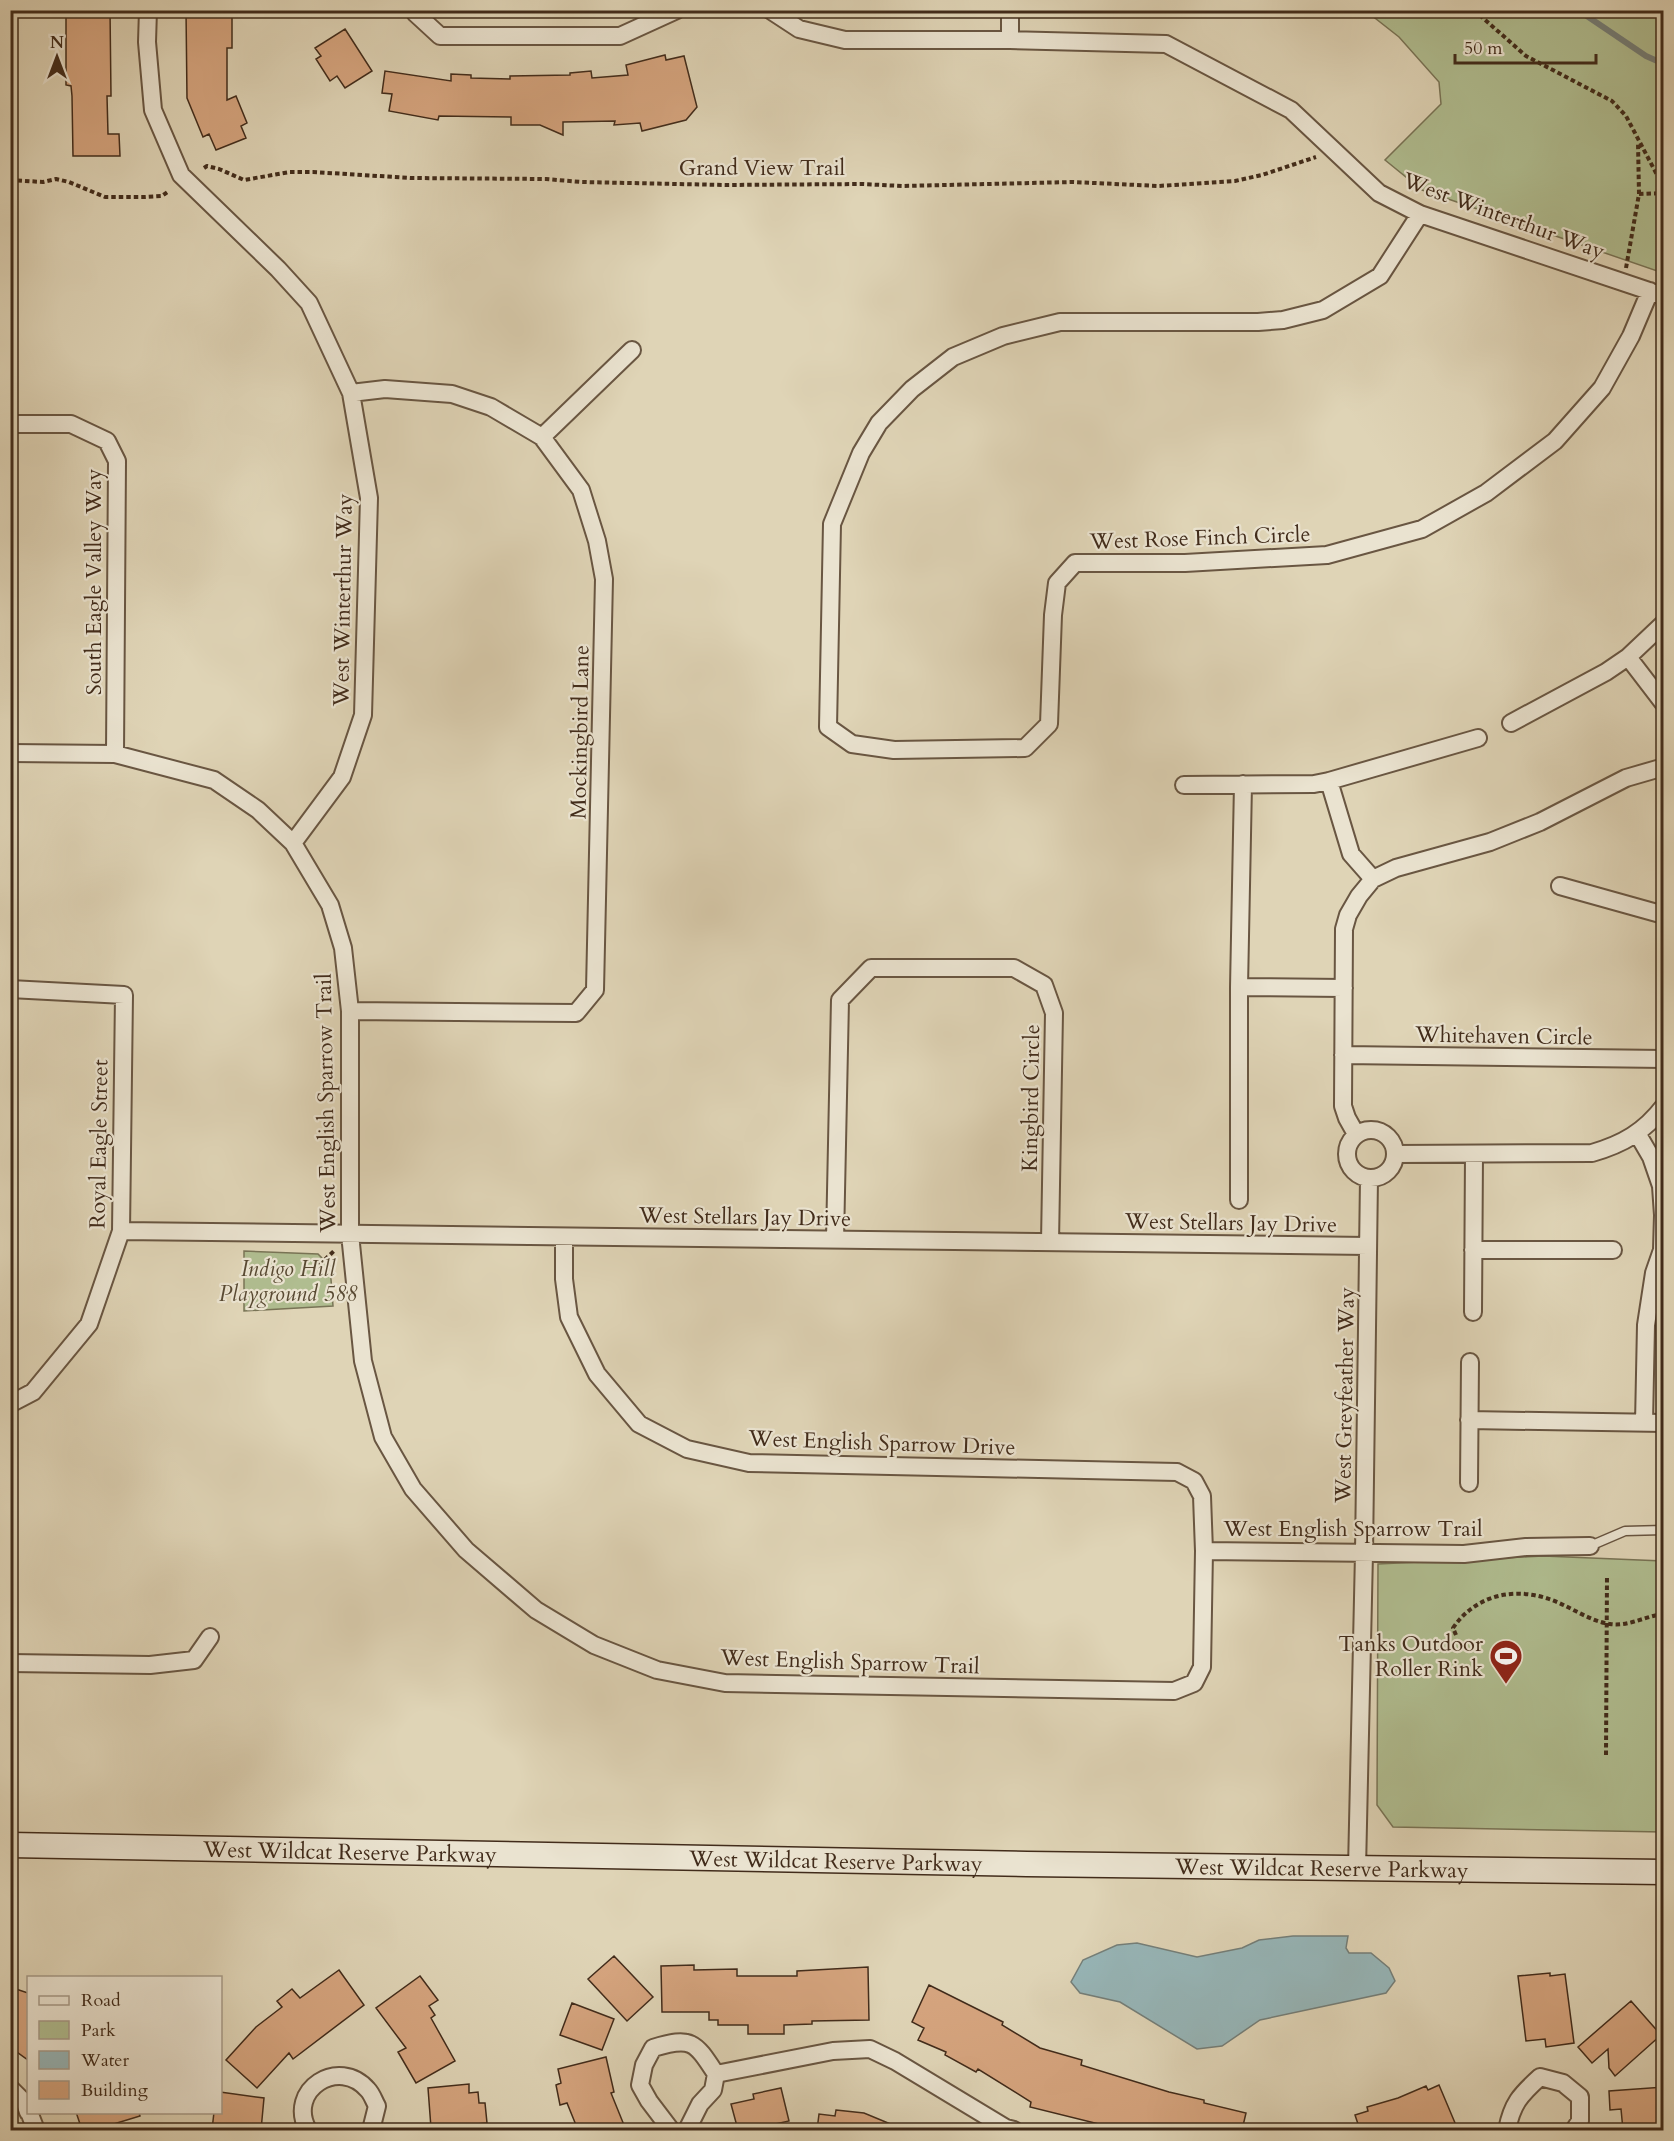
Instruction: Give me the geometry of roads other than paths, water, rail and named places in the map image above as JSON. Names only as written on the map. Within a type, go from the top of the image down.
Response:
[{"type":"main road","name":"West Wildcat Reserve Parkway","points":[[10,1845],[1357,1869],[1664,1872]]},
{"type":"street","name":"West Winterthur Way","points":[[148,10],[147,42],[153,110],[181,175],[278,269],[309,303],[351,393],[369,498],[363,715],[342,777],[293,843]]},
{"type":"street","points":[[415,13],[440,36],[620,36],[677,10]]},
{"type":"street","name":"West Winterthur Way","points":[[770,10],[799,29],[845,40],[1010,40],[1166,44],[1291,110],[1379,193],[1420,214],[1657,294]]},
{"type":"street","points":[[1010,10],[1010,40]]},
{"type":"street","name":"West Rose Finch Circle","points":[[1420,214],[1380,276],[1323,310],[1283,320],[1258,322],[1060,322],[1003,336],[953,357],[912,389],[879,423],[861,453],[832,524],[828,728],[852,744],[894,750],[1025,748],[1049,724],[1053,615],[1057,583],[1075,563],[1185,563],[1327,555],[1422,529],[1486,493],[1555,441],[1602,388],[1630,336],[1657,294]]},
{"type":"street","points":[[542,436],[632,350]]},
{"type":"street","name":"Mockingbird Lane","points":[[350,1011],[576,1013],[595,990],[604,579],[597,541],[581,490],[542,436],[491,407],[452,394],[385,389],[351,393]]},
{"type":"street","name":"South Eagle Valley Way","points":[[10,424],[71,424],[107,441],[117,461],[115,754]]},
{"type":"street","points":[[1511,723],[1606,672],[1628,657],[1664,623]]},
{"type":"street","points":[[1628,657],[1664,704]]},
{"type":"street","points":[[1184,785],[1314,784],[1478,738]]},
{"type":"street","name":"West English Sparrow Trail","points":[[10,753],[115,754],[214,780],[258,810],[293,843],[330,905],[343,948],[350,1011],[350,1234],[363,1362],[383,1437],[413,1489],[466,1550],[536,1610],[594,1645],[657,1670],[725,1683],[1174,1691],[1194,1683],[1202,1666],[1204,1551],[1464,1554],[1526,1547],[1590,1546]]},
{"type":"street","points":[[1356,1134],[1343,1106],[1344,930],[1348,915],[1359,896],[1373,879],[1396,868],[1490,842],[1530,826],[1626,778],[1664,767]]},
{"type":"street","points":[[1329,781],[1351,854],[1373,879]]},
{"type":"street","points":[[1239,1200],[1242,784]]},
{"type":"street","points":[[1560,886],[1664,915]]},
{"type":"street","name":"Kingbird Circle","points":[[835,1240],[840,1000],[870,968],[1014,968],[1044,985],[1054,1013],[1050,1242]]},
{"type":"street","points":[[1239,987],[1344,988]]},
{"type":"street","name":"Royal Eagle Street","points":[[10,989],[124,995],[121,1231],[88,1324],[33,1392],[10,1404]]},
{"type":"street","name":"Whitehaven Circle","points":[[1344,1055],[1664,1059]]},
{"type":"street","points":[[1395,1154],[1592,1153],[1615,1147],[1637,1133],[1653,1120],[1664,1106]]},
{"type":"street","points":[[1367,1130],[1378,1130],[1389,1137],[1394,1144],[1395,1154],[1389,1170],[1379,1176],[1369,1178],[1358,1174],[1349,1163],[1347,1152],[1349,1143],[1356,1134],[1367,1130]]},
{"type":"street","points":[[1637,1133],[1652,1157],[1661,1186],[1663,1215],[1662,1250],[1654,1273],[1646,1325],[1644,1423]]},
{"type":"street","points":[[1473,1311],[1474,1154]]},
{"type":"street","points":[[1368,1246],[1369,1178]]},
{"type":"street","name":"West Stellars Jay Drive","points":[[121,1231],[1368,1246]]},
{"type":"street","name":"West English Sparrow Drive","points":[[564,1237],[564,1279],[569,1317],[597,1374],[639,1424],[687,1449],[749,1463],[1177,1472],[1194,1480],[1202,1496],[1204,1551]]},
{"type":"street","name":"West Greyfeather Way","points":[[1357,1869],[1368,1246]]},
{"type":"street","points":[[1473,1250],[1613,1250]]},
{"type":"street","points":[[1469,1483],[1470,1362]]},
{"type":"street","points":[[1469,1420],[1664,1423]]},
{"type":"street","points":[[10,1663],[150,1665],[194,1660],[210,1637]]},
{"type":"street","points":[[671,2130],[640,2085],[644,2065],[654,2048],[674,2042],[688,2042],[703,2055],[716,2074],[713,2090],[700,2104],[687,2130]]},
{"type":"street","points":[[716,2074],[832,2051],[870,2049],[895,2061],[1006,2128],[1014,2130]]},
{"type":"street","points":[[308,2130],[304,2124],[304,2101],[313,2084],[331,2076],[350,2078],[367,2089],[377,2106],[371,2130]]},
{"type":"street","points":[[1507,2130],[1511,2112],[1522,2093],[1540,2077],[1563,2083],[1580,2097],[1580,2121],[1574,2130]]},
{"type":"street","points":[[10,2088],[27,2108]]},
{"type":"street","points":[[30,2114],[36,2130]]},
{"type":"lane","points":[[1590,1546],[1625,1530],[1664,1530]]},
{"type":"water","points":[[1293,1936],[1348,1936],[1346,1948],[1349,1953],[1371,1953],[1389,1968],[1395,1981],[1386,1993],[1260,2020],[1222,2046],[1197,2049],[1120,2002],[1080,1993],[1071,1982],[1083,1960],[1117,1945],[1137,1943],[1197,1957],[1242,1948],[1259,1940]]},
{"type":"waterway","points":[[1578,10],[1646,56],[1664,64]]},
{"type":"place","name":"Tanks Outdoor Roller Rink","points":[[1506,1685]]},
{"type":"park label","name":"Indigo Hill Playground 588","points":[[288,1280]]}]
